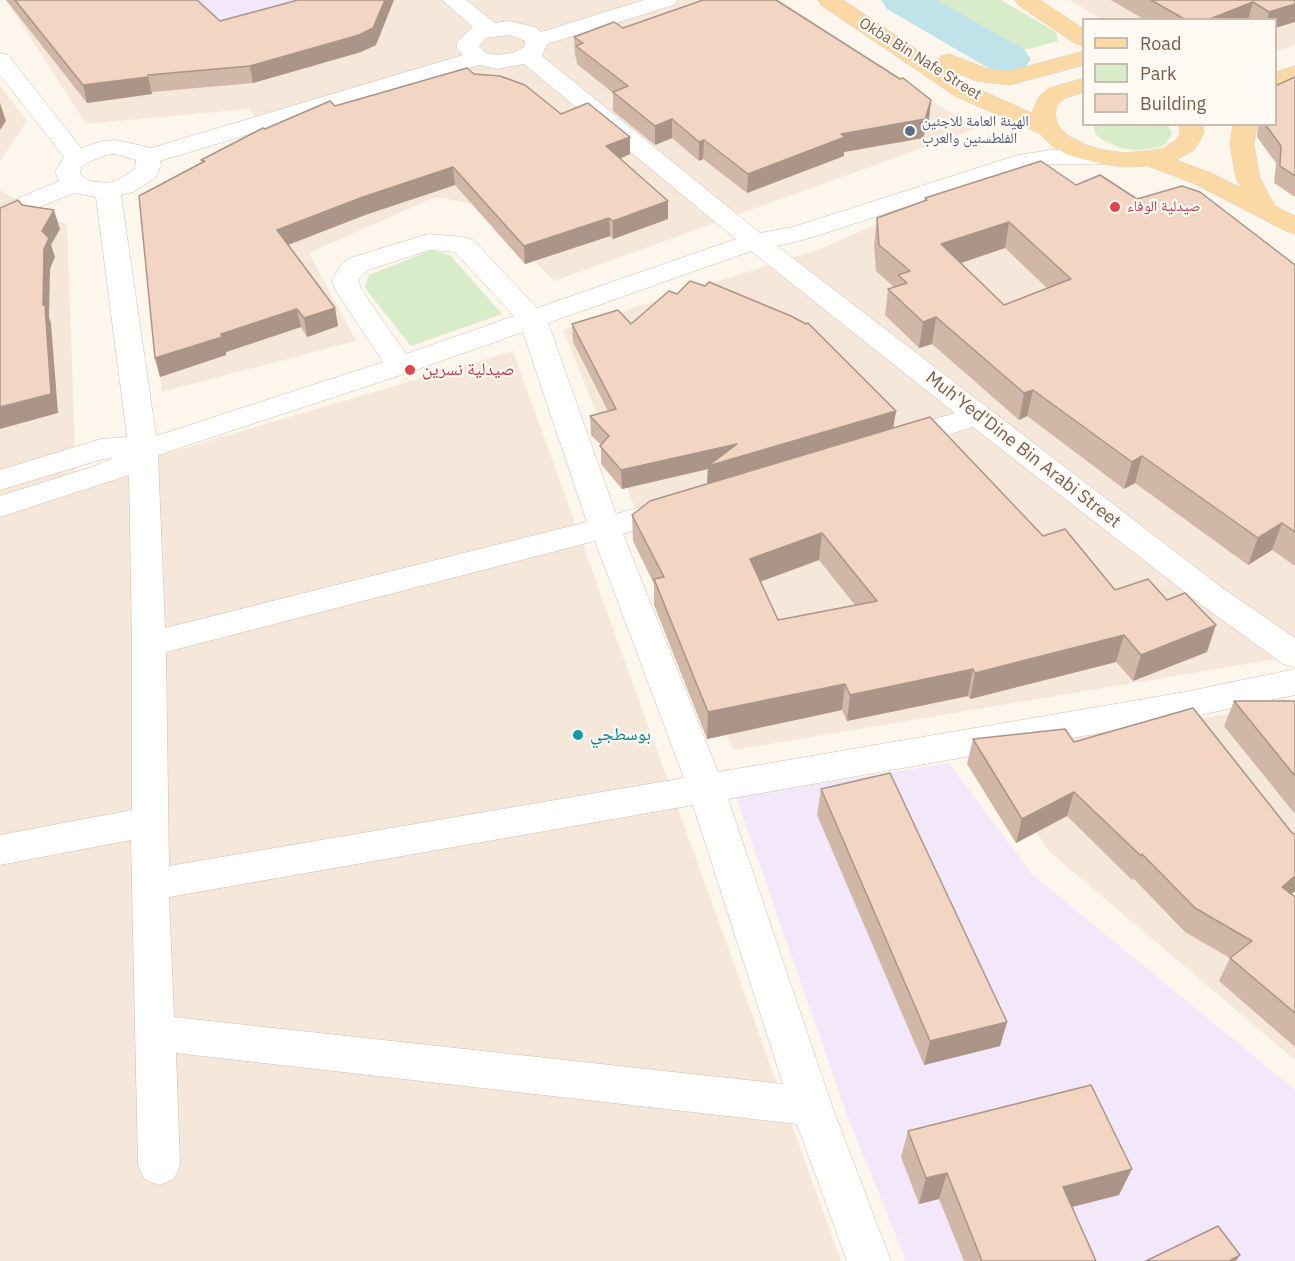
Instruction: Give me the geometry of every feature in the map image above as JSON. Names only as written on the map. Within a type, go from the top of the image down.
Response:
[{"type":"main road","name":"Okba Bin Nafe Street","points":[[829,0],[963,91],[1047,128],[1059,140],[1077,150],[1101,157],[1126,160],[1151,159]]},
{"type":"main road","points":[[1026,0],[1082,33]]},
{"type":"main road","points":[[1064,24],[1082,38]]},
{"type":"main road","points":[[890,42],[927,51],[972,72],[997,78],[1022,77],[1082,58]]},
{"type":"main road","points":[[1277,78],[1295,73]]},
{"type":"main road","points":[[1047,128],[1043,115],[1046,103],[1057,93],[1082,85]]},
{"type":"main road","points":[[1151,159],[1171,154],[1185,145],[1192,133],[1191,126]]},
{"type":"main road","points":[[1245,126],[1242,145],[1248,177],[1264,211]]},
{"type":"main road","points":[[1151,159],[1202,178],[1295,226]]},
{"type":"street","points":[[453,0],[489,29]]},
{"type":"street","points":[[147,158],[478,58],[509,62],[532,48],[666,0]]},
{"type":"street","points":[[478,58],[468,48],[468,42],[479,32],[489,29]]},
{"type":"street","name":"Muh'Yed'Dine Bin Arabi Street","points":[[489,29],[519,29],[527,32],[532,48],[754,241],[1210,595],[1295,655]]},
{"type":"street","points":[[0,60],[77,158]]},
{"type":"street","points":[[754,241],[784,220],[979,158],[1027,139],[1047,128]]},
{"type":"street","points":[[116,147],[140,152],[147,158],[150,165],[146,173],[130,184],[108,190],[95,190],[74,184],[69,178],[70,165],[77,158],[102,148],[116,147]]},
{"type":"street","points":[[0,507],[106,473],[121,467],[143,450],[399,366],[754,241],[801,233],[1018,162],[1051,157],[1101,157]]},
{"type":"street","points":[[0,215],[74,184]]},
{"type":"street","points":[[108,190],[143,450],[149,644],[150,885],[159,1166]]},
{"type":"street","points":[[399,366],[348,289],[345,280],[350,271],[359,264],[428,242],[455,242],[464,246],[533,320],[605,528],[705,788],[811,1106],[869,1261]]},
{"type":"street","points":[[876,447],[977,416]]},
{"type":"street","points":[[0,480],[101,449],[129,447],[143,450]]},
{"type":"street","points":[[149,644],[605,528],[706,498]]},
{"type":"street","points":[[150,885],[1185,705],[1295,682]]},
{"type":"street","points":[[1185,705],[1207,733]]},
{"type":"street","points":[[0,850],[149,822]]},
{"type":"street","points":[[155,1033],[811,1106]]},
{"type":"shaded area","points":[[6,0],[780,0],[975,129],[554,281],[479,205],[435,197],[309,253],[356,341],[162,392],[144,214],[277,142],[249,109],[86,124]]},
{"type":"shaded area","points":[[146,0],[314,0],[184,39]]},
{"type":"shaded area","points":[[1070,0],[1295,0],[1295,45],[1277,51],[1277,18],[1099,18]]},
{"type":"shaded area","points":[[0,86],[27,121],[0,161]]},
{"type":"shaded area","points":[[1002,169],[1193,209],[1295,277],[1295,656],[733,750],[563,330],[820,249]]},
{"type":"shaded area","points":[[0,190],[37,214],[67,224],[76,480],[513,351],[841,1261],[0,1261]]},
{"type":"shaded area","points":[[1295,705],[1295,1060],[1051,853],[977,753]]},
{"type":"shaded area","points":[[949,763],[1033,875],[1295,1090],[1295,1261],[906,1261],[846,1112],[736,797]]},
{"type":"green space","points":[[926,0],[1001,0],[1056,32],[1058,41],[1021,51]]},
{"type":"green space","points":[[1093,126],[1168,126],[1172,133],[1166,144],[1157,148],[1134,150],[1121,148],[1101,139],[1095,133]]},
{"type":"green space","points":[[432,250],[450,255],[502,314],[411,346],[365,288],[369,275]]},
{"type":"building","points":[[15,0],[197,0],[220,21],[298,0],[385,0],[373,28],[359,35],[250,66],[148,75],[148,77],[83,85]]},
{"type":"building","points":[[703,0],[776,0],[900,79],[903,78],[931,100],[925,119],[841,134],[845,137],[748,174],[704,140],[699,142],[672,119],[655,126],[613,92],[628,86],[576,46],[583,43],[574,37],[614,22],[623,28]]},
{"type":"building","points":[[1151,0],[1295,0],[1295,4],[1269,12],[1253,2],[1212,18],[1182,18]]},
{"type":"building","points":[[467,68],[474,74],[500,76],[525,85],[561,114],[588,103],[630,137],[606,146],[668,201],[613,221],[609,218],[524,246],[453,167],[363,197],[277,230],[335,308],[304,318],[297,309],[221,334],[222,337],[155,358],[139,196],[263,128],[330,101],[335,106]]},
{"type":"building","points":[[1295,77],[1295,176],[1280,166],[1281,146],[1266,126],[1277,126],[1277,85]]},
{"type":"building","points":[[1041,161],[1076,185],[1100,175],[1137,199],[1182,186],[1200,192],[1295,265],[1295,532],[1282,523],[1258,538],[1142,456],[1132,462],[1033,390],[1024,393],[936,317],[923,322],[888,289],[907,283],[898,275],[910,271],[879,245],[877,218],[927,200],[925,198]],"holes":[[[1009,222],[1071,279],[1004,305],[941,244]]]},
{"type":"building","points":[[18,200],[22,205],[54,210],[42,231],[49,238],[44,249],[43,305],[45,305],[51,394],[0,407],[0,208]]},
{"type":"building","points":[[690,281],[705,286],[709,282],[808,323],[896,411],[708,466],[737,444],[621,470],[600,446],[609,436],[590,416],[616,409],[572,324],[618,310],[631,324],[669,291],[677,294]]},
{"type":"building","points":[[930,417],[1043,536],[1065,529],[1115,590],[1148,579],[1167,600],[1185,593],[1216,625],[1141,655],[1124,635],[975,673],[973,669],[850,695],[845,684],[708,712],[654,579],[664,577],[632,515],[650,501]],"holes":[[[822,533],[877,601],[778,620],[750,559]]]},
{"type":"building","points":[[1234,701],[1295,701],[1295,776]]},
{"type":"building","points":[[1193,708],[1295,834],[1295,876],[1282,887],[1295,897],[1295,1013],[1230,958],[1252,941],[1195,908],[1142,854],[1141,856],[1074,792],[1022,819],[973,739],[1065,729],[1074,742]]},
{"type":"building","points":[[890,773],[1007,1022],[930,1041],[821,789]]},
{"type":"building","points":[[1091,1085],[1132,1169],[1063,1187],[1096,1261],[982,1261],[947,1173],[926,1178],[908,1131]]},
{"type":"building","points":[[1218,1226],[1240,1255],[1229,1261],[1146,1261]]},
{"type":"waterway","points":[[903,0],[1007,59]]},
{"type":"place","name":"الهيئة العامة للاجئين الفلطسنين والعرب","points":[[910,131]]},
{"type":"place","name":"صيدلية الوفاء","points":[[1115,207]]},
{"type":"place","name":"صيدلية نسرين","points":[[410,370]]},
{"type":"place","name":"بوسطجي","points":[[578,735]]}]
